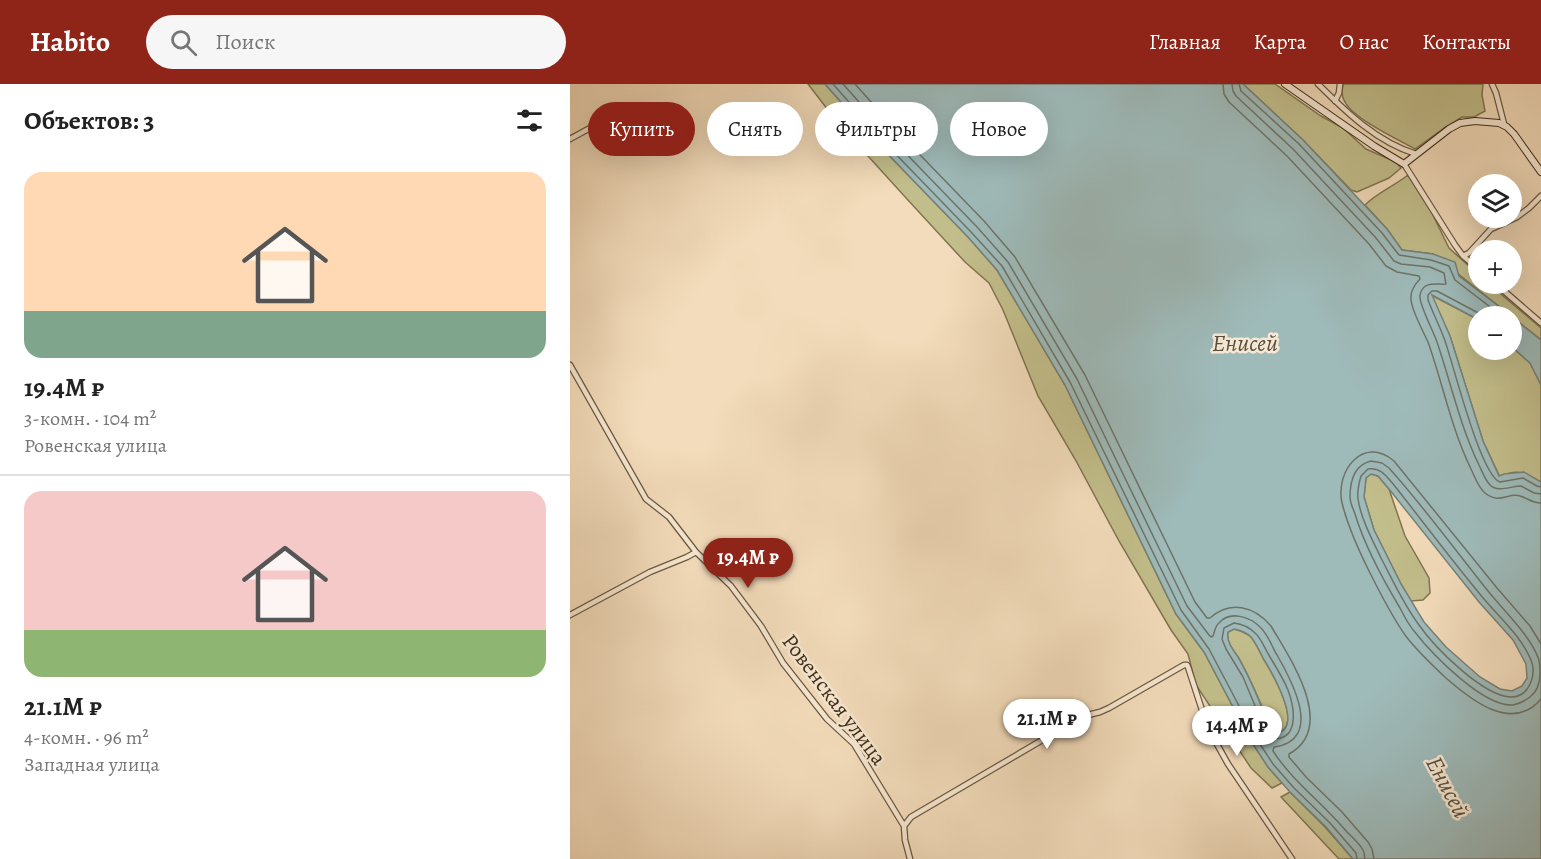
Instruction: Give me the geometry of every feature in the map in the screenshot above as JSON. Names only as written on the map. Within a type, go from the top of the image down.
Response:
[{"type":"street","points":[[1285,84],[1404,164],[1455,245],[1468,260]]},
{"type":"street","points":[[1318,84],[1351,116],[1384,139],[1416,154]]},
{"type":"street","points":[[1335,101],[1340,84]]},
{"type":"street","points":[[1492,84],[1504,124]]},
{"type":"street","points":[[1404,164],[1441,134],[1460,123],[1494,122],[1504,124],[1511,130],[1541,172]]},
{"type":"street","points":[[570,139],[588,129]]},
{"type":"street","points":[[1463,256],[1469,253],[1491,229],[1517,217],[1541,196]]},
{"type":"street","points":[[1508,294],[1541,323]]},
{"type":"street","name":"Ровенская улица","points":[[570,365],[646,499],[669,517],[696,552],[731,586],[761,626],[783,663],[818,708],[854,744],[904,826],[903,833],[910,859]]},
{"type":"street","points":[[570,615],[650,572],[696,552]]},
{"type":"street","points":[[904,826],[911,817],[1044,739],[1088,715],[1109,708],[1182,665],[1186,665],[1203,719],[1228,764],[1292,859]]},
{"type":"shaded area","points":[[808,84],[825,84],[841,102],[822,102]]},
{"type":"shaded area","points":[[1243,84],[1275,84],[1321,116],[1343,128],[1366,149],[1396,162],[1401,168],[1389,178],[1357,192],[1351,190],[1303,140]]},
{"type":"shaded area","points":[[1343,84],[1483,84],[1482,95],[1485,111],[1474,117],[1462,117],[1415,149],[1357,115],[1343,98]]},
{"type":"shaded area","points":[[868,156],[890,156],[997,270],[1065,385],[1176,614],[1204,652],[1251,741],[1282,783],[1272,788],[1251,768],[1196,685],[1188,654],[1171,630],[1119,541],[1038,396],[1003,310],[989,283],[965,262]]},
{"type":"shaded area","points":[[1408,175],[1430,209],[1449,248],[1468,265],[1468,282],[1433,254],[1402,250],[1365,205]]},
{"type":"shaded area","points":[[1483,294],[1501,294],[1515,306],[1498,306]]},
{"type":"shaded area","points":[[1431,295],[1468,314],[1468,360],[1522,360],[1522,356],[1530,363],[1541,385],[1541,482],[1531,476],[1516,472],[1500,477],[1483,441],[1450,336]]},
{"type":"shaded area","points":[[1522,312],[1541,328],[1541,340],[1522,325]]},
{"type":"shaded area","points":[[1371,474],[1378,476],[1389,489],[1405,536],[1429,578],[1430,593],[1423,600],[1411,601],[1374,530],[1364,497],[1366,478]]},
{"type":"shaded area","points":[[1234,629],[1248,634],[1253,639],[1284,698],[1288,721],[1285,729],[1277,733],[1272,730],[1248,675],[1229,642],[1228,632]]},
{"type":"shaded area","points":[[1290,792],[1353,859],[1339,859],[1281,797]]},
{"type":"water","name":"Енисей","points":[[825,84],[1243,84],[1303,140],[1387,229],[1402,250],[1433,254],[1455,262],[1459,276],[1468,283],[1468,294],[1483,294],[1499,306],[1468,306],[1468,314],[1432,295],[1450,336],[1483,441],[1499,476],[1524,472],[1541,482],[1541,859],[1353,859],[1326,827],[1290,792],[1268,767],[1251,741],[1204,652],[1176,614],[1065,385],[997,270],[890,156],[938,156],[938,102],[841,102]],"holes":[[[1371,474],[1378,476],[1479,602],[1513,640],[1526,664],[1527,678],[1522,686],[1512,691],[1500,689],[1480,677],[1446,647],[1424,622],[1401,584],[1374,530],[1364,497],[1366,478]],[[1234,629],[1253,639],[1284,698],[1288,721],[1285,729],[1277,733],[1271,730],[1248,675],[1229,642],[1228,632]]]},
{"type":"water","points":[[1522,325],[1541,340],[1541,385],[1530,363],[1522,356]]}]
